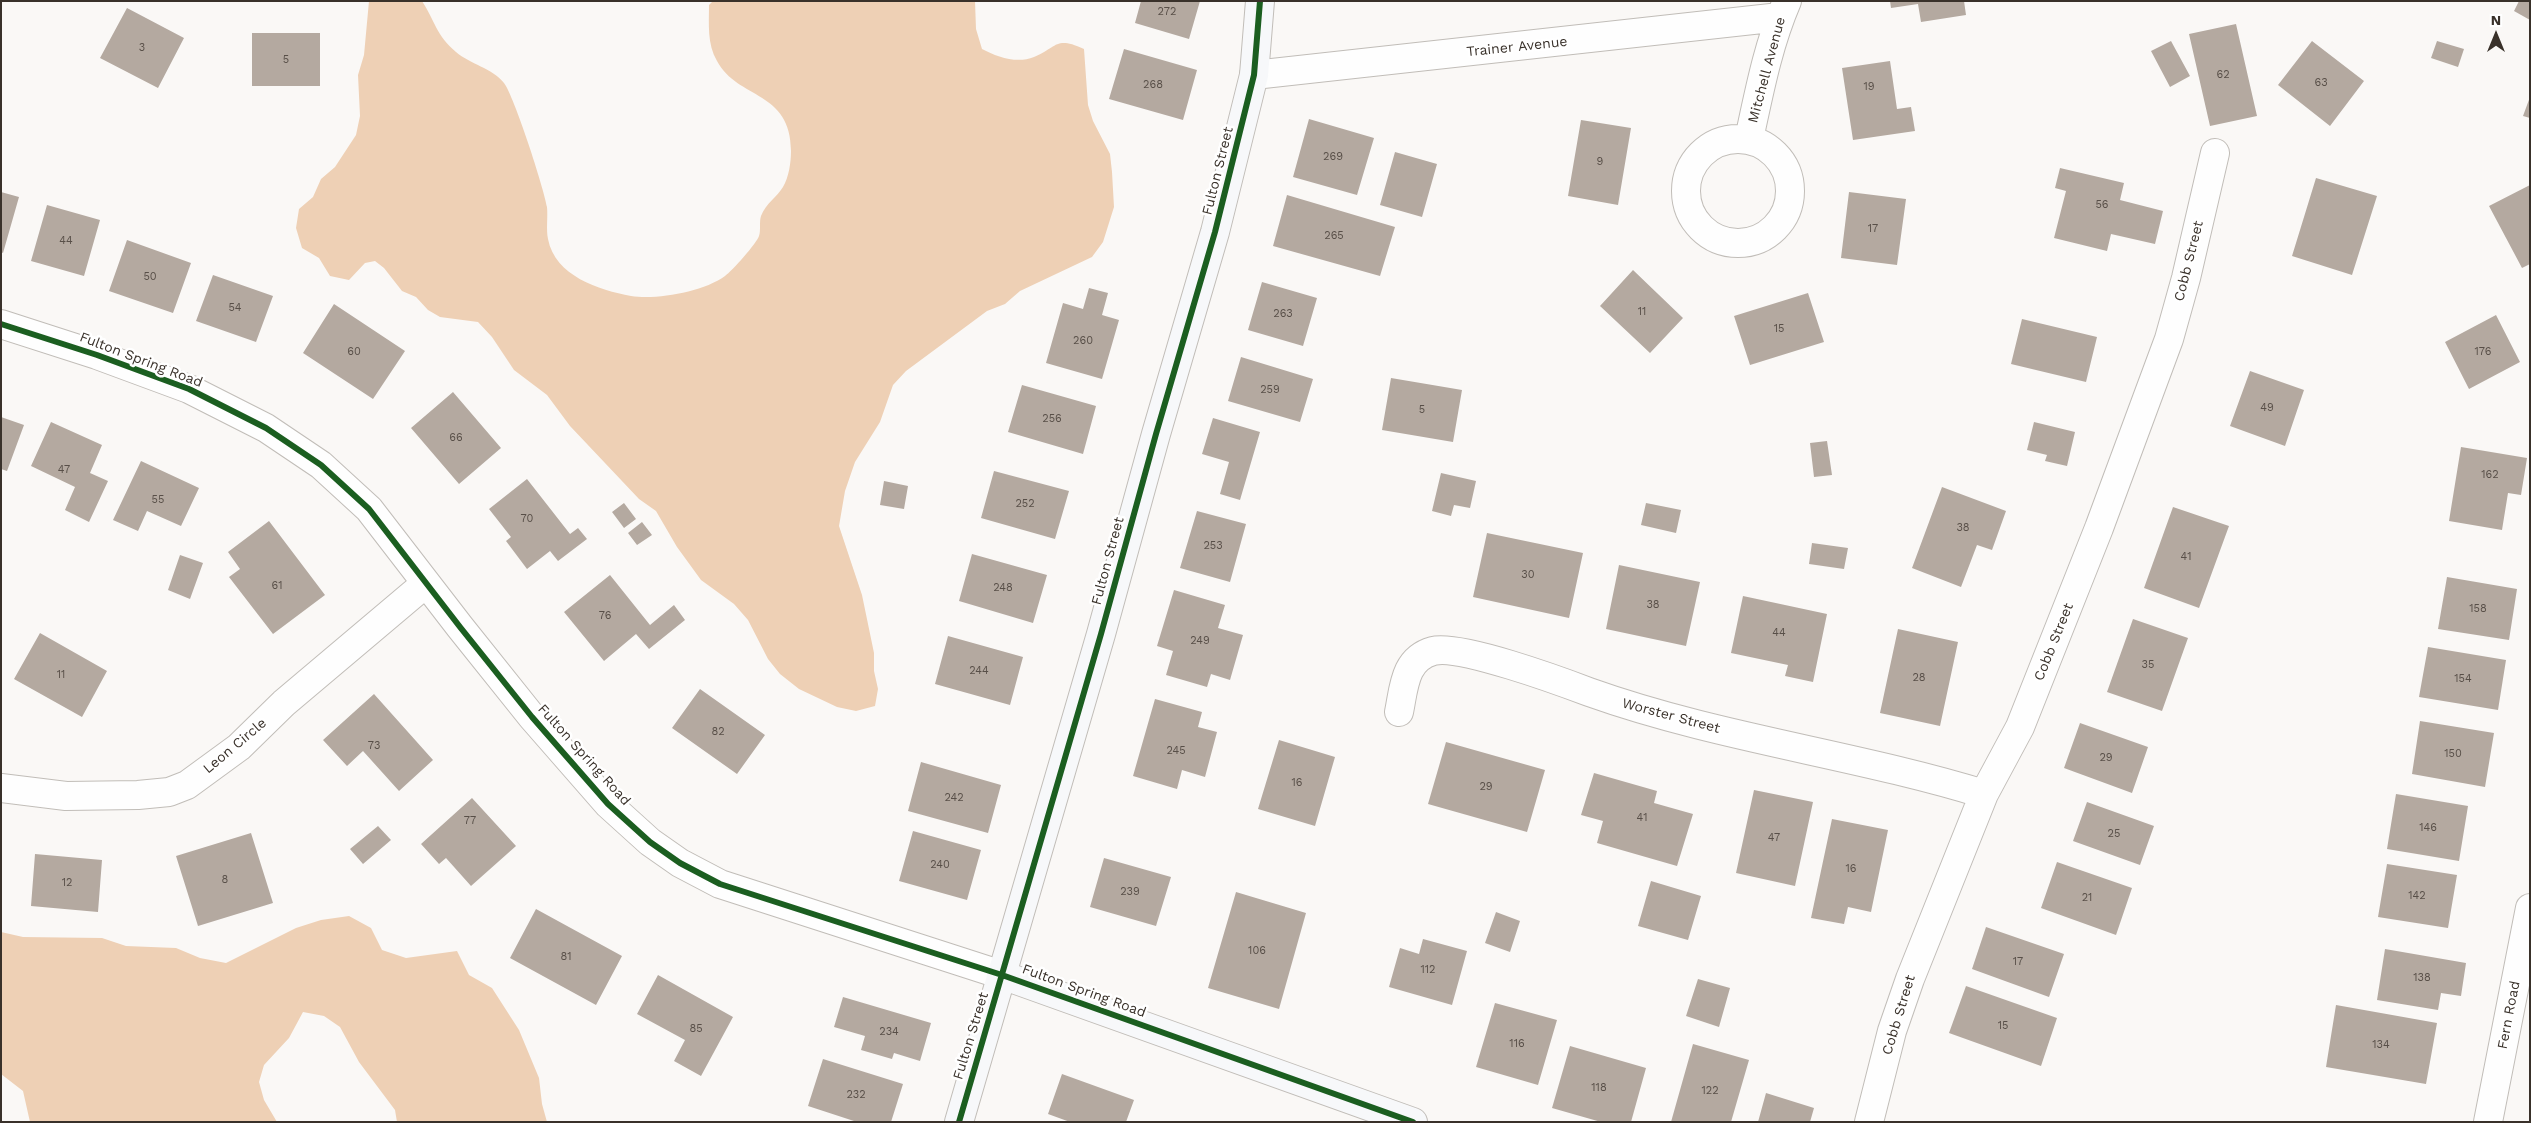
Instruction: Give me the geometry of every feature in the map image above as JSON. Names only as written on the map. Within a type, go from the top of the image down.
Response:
[{"type":"street","name":"Fulton Street","points":[[959,1122],[1216,232],[1254,75],[1260,1]]},
{"type":"street","name":"Trainer Avenue","points":[[1254,75],[1783,9]]},
{"type":"street","name":"Mitchell Avenue","points":[[1749,139],[1783,9]]},
{"type":"street","name":"Cobb Street","points":[[1869,1122],[1904,996],[1960,849],[1984,794],[2020,728],[2147,401],[2169,339],[2186,278],[2215,153]]},
{"type":"street","name":"Fulton Spring Road","points":[[1,324],[97,355],[189,390],[266,428],[322,465],[369,509],[532,717],[608,804],[650,842],[680,863],[720,884],[1002,975],[1413,1122]]},
{"type":"street","name":"Leon Circle","points":[[1,788],[66,796],[169,792],[187,785],[239,746],[284,703],[426,584]]},
{"type":"street","name":"Worster Street","points":[[1399,712],[1408,672],[1412,663],[1432,651],[1447,650],[1465,653],[1532,672],[1658,714],[1893,768],[1984,794]]},
{"type":"street","name":"Fern Road","points":[[2488,1122],[2530,908]]},
{"type":"shaded area","points":[[369,1],[422,1],[440,34],[449,46],[504,83],[521,123],[540,181],[547,207],[547,235],[552,252],[559,263],[569,272],[593,285],[606,290],[642,297],[680,294],[716,282],[725,276],[744,257],[757,240],[760,234],[760,218],[763,211],[783,187],[788,174],[791,151],[789,131],[782,117],[773,106],[726,74],[717,61],[710,41],[709,27],[709,5],[713,1],[975,1],[976,29],[982,49],[988,52],[1007,59],[1021,60],[1034,57],[1062,43],[1084,49],[1088,105],[1093,121],[1110,154],[1112,172],[1114,207],[1103,242],[1092,257],[1020,291],[1005,304],[987,311],[906,371],[893,385],[880,422],[855,462],[845,491],[839,526],[862,595],[874,653],[874,671],[878,689],[875,706],[856,711],[837,707],[799,689],[780,674],[768,659],[748,620],[734,604],[701,580],[677,547],[656,511],[639,499],[570,426],[547,395],[514,370],[492,337],[478,322],[440,317],[428,310],[416,297],[402,291],[384,268],[375,261],[365,263],[349,280],[330,276],[319,258],[302,248],[296,228],[299,209],[313,197],[321,179],[335,167],[356,135],[360,116],[358,75],[364,55]]},
{"type":"shaded area","points":[[349,916],[371,928],[382,950],[406,958],[457,951],[469,975],[492,988],[519,1030],[539,1078],[542,1104],[547,1122],[397,1122],[395,1110],[359,1062],[340,1027],[324,1016],[303,1012],[289,1038],[264,1065],[259,1082],[264,1100],[277,1122],[30,1122],[23,1091],[1,1074],[1,932],[23,937],[102,938],[126,946],[176,948],[200,958],[226,963],[296,928],[321,920]]},
{"type":"building","points":[[1141,1],[1200,1],[1189,39],[1135,23]]},
{"type":"building","points":[[1890,1],[1964,1],[1966,15],[1921,22],[1918,4],[1891,8]]},
{"type":"building","points":[[2519,1],[2530,1],[2530,20],[2514,11]]},
{"type":"building","points":[[127,8],[184,38],[158,88],[100,58]]},
{"type":"building","points":[[2236,24],[2257,116],[2210,126],[2189,34]]},
{"type":"building","points":[[252,33],[320,33],[320,86],[252,86]]},
{"type":"building","points":[[2171,41],[2190,76],[2170,87],[2151,51]]},
{"type":"building","points":[[2312,41],[2364,81],[2330,126],[2278,85]]},
{"type":"building","points":[[2437,41],[2464,49],[2458,67],[2431,58]]},
{"type":"building","points":[[1124,49],[1197,70],[1183,120],[1109,99]]},
{"type":"building","points":[[1890,61],[1897,109],[1911,107],[1915,131],[1853,140],[1842,68]]},
{"type":"building","points":[[2530,97],[2530,118],[2523,116]]},
{"type":"building","points":[[1309,119],[1374,138],[1357,195],[1293,177]]},
{"type":"building","points":[[1581,120],[1631,128],[1618,205],[1568,196]]},
{"type":"building","points":[[1395,152],[1437,164],[1422,217],[1380,205]]},
{"type":"building","points":[[2060,168],[2124,183],[2120,200],[2163,211],[2155,244],[2111,234],[2107,251],[2054,238],[2066,191],[2055,188]]},
{"type":"building","points":[[2316,178],[2377,196],[2352,275],[2292,256]]},
{"type":"building","points":[[2530,185],[2530,264],[2522,268],[2489,206]]},
{"type":"building","points":[[1,192],[19,197],[3,253],[1,252]]},
{"type":"building","points":[[1849,192],[1906,199],[1897,265],[1841,258]]},
{"type":"building","points":[[1287,195],[1395,227],[1380,276],[1273,246]]},
{"type":"building","points":[[47,205],[100,220],[84,276],[31,261]]},
{"type":"building","points":[[127,240],[191,263],[173,313],[109,291]]},
{"type":"building","points":[[1633,270],[1683,318],[1650,353],[1600,306]]},
{"type":"building","points":[[213,275],[273,296],[256,342],[196,321]]},
{"type":"building","points":[[1262,282],[1317,298],[1303,346],[1248,330]]},
{"type":"building","points":[[1089,288],[1108,293],[1102,315],[1119,320],[1102,379],[1046,363],[1063,303],[1083,309]]},
{"type":"building","points":[[1808,293],[1824,342],[1750,365],[1734,316]]},
{"type":"building","points":[[334,304],[405,351],[373,399],[303,353]]},
{"type":"building","points":[[2496,315],[2520,362],[2469,389],[2445,342]]},
{"type":"building","points":[[2022,319],[2097,337],[2086,382],[2011,364]]},
{"type":"building","points":[[1241,357],[1313,379],[1300,422],[1228,401]]},
{"type":"building","points":[[2250,371],[2304,390],[2285,446],[2230,426]]},
{"type":"building","points":[[1391,378],[1462,390],[1453,442],[1382,430]]},
{"type":"building","points":[[1022,385],[1096,406],[1083,454],[1008,432]]},
{"type":"building","points":[[453,392],[501,448],[459,484],[411,428]]},
{"type":"building","points":[[1,417],[24,425],[7,471],[1,469]]},
{"type":"building","points":[[1213,418],[1260,432],[1240,500],[1220,494],[1229,462],[1202,454]]},
{"type":"building","points":[[51,422],[102,445],[90,473],[108,481],[89,522],[65,510],[75,487],[31,466]]},
{"type":"building","points":[[2034,422],[2075,432],[2067,466],[2045,461],[2047,455],[2027,450]]},
{"type":"building","points":[[1827,441],[1832,475],[1814,477],[1810,443]]},
{"type":"building","points":[[2461,447],[2527,458],[2521,495],[2508,493],[2502,530],[2449,521]]},
{"type":"building","points":[[141,461],[199,488],[181,526],[147,511],[138,531],[113,520]]},
{"type":"building","points":[[994,471],[1069,491],[1055,539],[981,518]]},
{"type":"building","points":[[1441,473],[1476,481],[1470,508],[1454,505],[1451,516],[1432,511]]},
{"type":"building","points":[[527,479],[570,534],[578,528],[587,539],[558,561],[550,551],[527,569],[506,541],[511,537],[489,509]]},
{"type":"building","points":[[884,481],[908,486],[904,509],[880,505]]},
{"type":"building","points":[[1942,487],[2006,511],[1992,550],[1977,545],[1961,587],[1912,568]]},
{"type":"building","points":[[624,503],[636,519],[624,528],[612,512]]},
{"type":"building","points":[[1646,503],[1681,510],[1676,533],[1641,525]]},
{"type":"building","points":[[2173,507],[2229,526],[2199,608],[2144,588]]},
{"type":"building","points":[[1197,511],[1246,524],[1230,582],[1180,568]]},
{"type":"building","points":[[269,521],[325,595],[273,634],[229,577],[240,569],[228,552]]},
{"type":"building","points":[[642,522],[652,535],[637,545],[628,533]]},
{"type":"building","points":[[1487,533],[1583,553],[1569,618],[1473,597]]},
{"type":"building","points":[[1812,543],[1848,548],[1844,569],[1809,564]]},
{"type":"building","points":[[972,554],[1047,575],[1033,623],[959,601]]},
{"type":"building","points":[[180,555],[203,563],[190,599],[168,590]]},
{"type":"building","points":[[1619,565],[1700,582],[1686,646],[1606,629]]},
{"type":"building","points":[[610,575],[650,625],[674,605],[685,620],[649,649],[636,634],[604,661],[564,612]]},
{"type":"building","points":[[2447,577],[2517,589],[2509,640],[2438,629]]},
{"type":"building","points":[[1174,590],[1225,605],[1218,628],[1243,635],[1230,680],[1211,674],[1207,687],[1166,675],[1173,651],[1157,646]]},
{"type":"building","points":[[1743,596],[1827,614],[1813,682],[1785,676],[1788,665],[1731,653]]},
{"type":"building","points":[[2133,619],[2188,638],[2162,711],[2107,692]]},
{"type":"building","points":[[1898,629],[1958,642],[1940,726],[1880,713]]},
{"type":"building","points":[[40,633],[107,671],[82,717],[14,679]]},
{"type":"building","points":[[948,636],[1023,657],[1010,705],[935,684]]},
{"type":"building","points":[[2428,647],[2506,660],[2498,710],[2419,697]]},
{"type":"building","points":[[700,689],[765,735],[737,774],[672,728]]},
{"type":"building","points":[[374,694],[433,760],[399,791],[363,751],[347,766],[323,740]]},
{"type":"building","points":[[1155,699],[1202,712],[1198,727],[1217,732],[1205,777],[1182,770],[1177,789],[1133,776]]},
{"type":"building","points":[[2420,721],[2494,733],[2485,787],[2412,774]]},
{"type":"building","points":[[2080,723],[2148,747],[2132,793],[2064,768]]},
{"type":"building","points":[[1279,740],[1335,757],[1315,826],[1258,809]]},
{"type":"building","points":[[1446,742],[1545,770],[1527,832],[1428,804]]},
{"type":"building","points":[[921,762],[1001,785],[988,833],[908,811]]},
{"type":"building","points":[[1594,773],[1657,791],[1654,803],[1693,814],[1677,866],[1597,843],[1603,821],[1581,815]]},
{"type":"building","points":[[1754,790],[1813,802],[1795,886],[1736,873]]},
{"type":"building","points":[[2396,794],[2468,806],[2459,861],[2387,849]]},
{"type":"building","points":[[472,798],[516,846],[471,886],[446,858],[439,864],[421,844]]},
{"type":"building","points":[[2087,802],[2154,826],[2140,865],[2073,841]]},
{"type":"building","points":[[1832,819],[1888,830],[1871,912],[1848,907],[1844,924],[1811,918]]},
{"type":"building","points":[[378,826],[391,840],[363,864],[350,849]]},
{"type":"building","points":[[913,831],[981,850],[967,900],[899,881]]},
{"type":"building","points":[[251,833],[273,903],[198,926],[176,856]]},
{"type":"building","points":[[35,854],[102,860],[98,912],[31,906]]},
{"type":"building","points":[[1104,858],[1171,877],[1156,926],[1090,907]]},
{"type":"building","points":[[2057,862],[2132,888],[2116,935],[2041,908]]},
{"type":"building","points":[[2387,864],[2457,875],[2448,928],[2378,917]]},
{"type":"building","points":[[1651,881],[1701,896],[1688,940],[1638,926]]},
{"type":"building","points":[[1236,892],[1306,913],[1279,1009],[1208,988]]},
{"type":"building","points":[[536,909],[622,956],[596,1005],[510,958]]},
{"type":"building","points":[[1496,912],[1520,921],[1510,952],[1485,943]]},
{"type":"building","points":[[1986,927],[2064,954],[2049,997],[1972,969]]},
{"type":"building","points":[[1423,939],[1467,951],[1452,1005],[1389,987],[1400,948],[1419,954]]},
{"type":"building","points":[[2385,949],[2466,963],[2461,996],[2441,993],[2438,1010],[2377,1000]]},
{"type":"building","points":[[658,975],[733,1017],[701,1076],[674,1061],[685,1040],[637,1014]]},
{"type":"building","points":[[1698,979],[1730,988],[1719,1027],[1686,1016]]},
{"type":"building","points":[[1966,986],[2057,1018],[2041,1066],[1949,1033]]},
{"type":"building","points":[[843,997],[931,1023],[920,1061],[894,1053],[892,1059],[861,1050],[865,1036],[834,1027]]},
{"type":"building","points":[[1495,1003],[1557,1020],[1538,1085],[1476,1067]]},
{"type":"building","points":[[2336,1005],[2437,1023],[2426,1084],[2326,1067]]},
{"type":"building","points":[[1693,1044],[1749,1060],[1731,1122],[1671,1122]]},
{"type":"building","points":[[1570,1046],[1646,1068],[1631,1122],[1601,1122],[1552,1108]]},
{"type":"building","points":[[823,1059],[903,1084],[891,1122],[857,1122],[808,1106]]},
{"type":"building","points":[[1062,1074],[1134,1100],[1126,1122],[1070,1122],[1048,1114]]},
{"type":"building","points":[[1766,1093],[1814,1108],[1810,1122],[1758,1122]]},
{"type":"cycle path","points":[[959,1122],[1101,634],[1156,434],[1215,232],[1254,75],[1260,1]]},
{"type":"cycle path","points":[[1,324],[97,355],[189,389],[266,428],[321,465],[369,509],[532,717],[608,804],[650,842],[680,863],[720,884],[1002,975],[1413,1122]]}]
